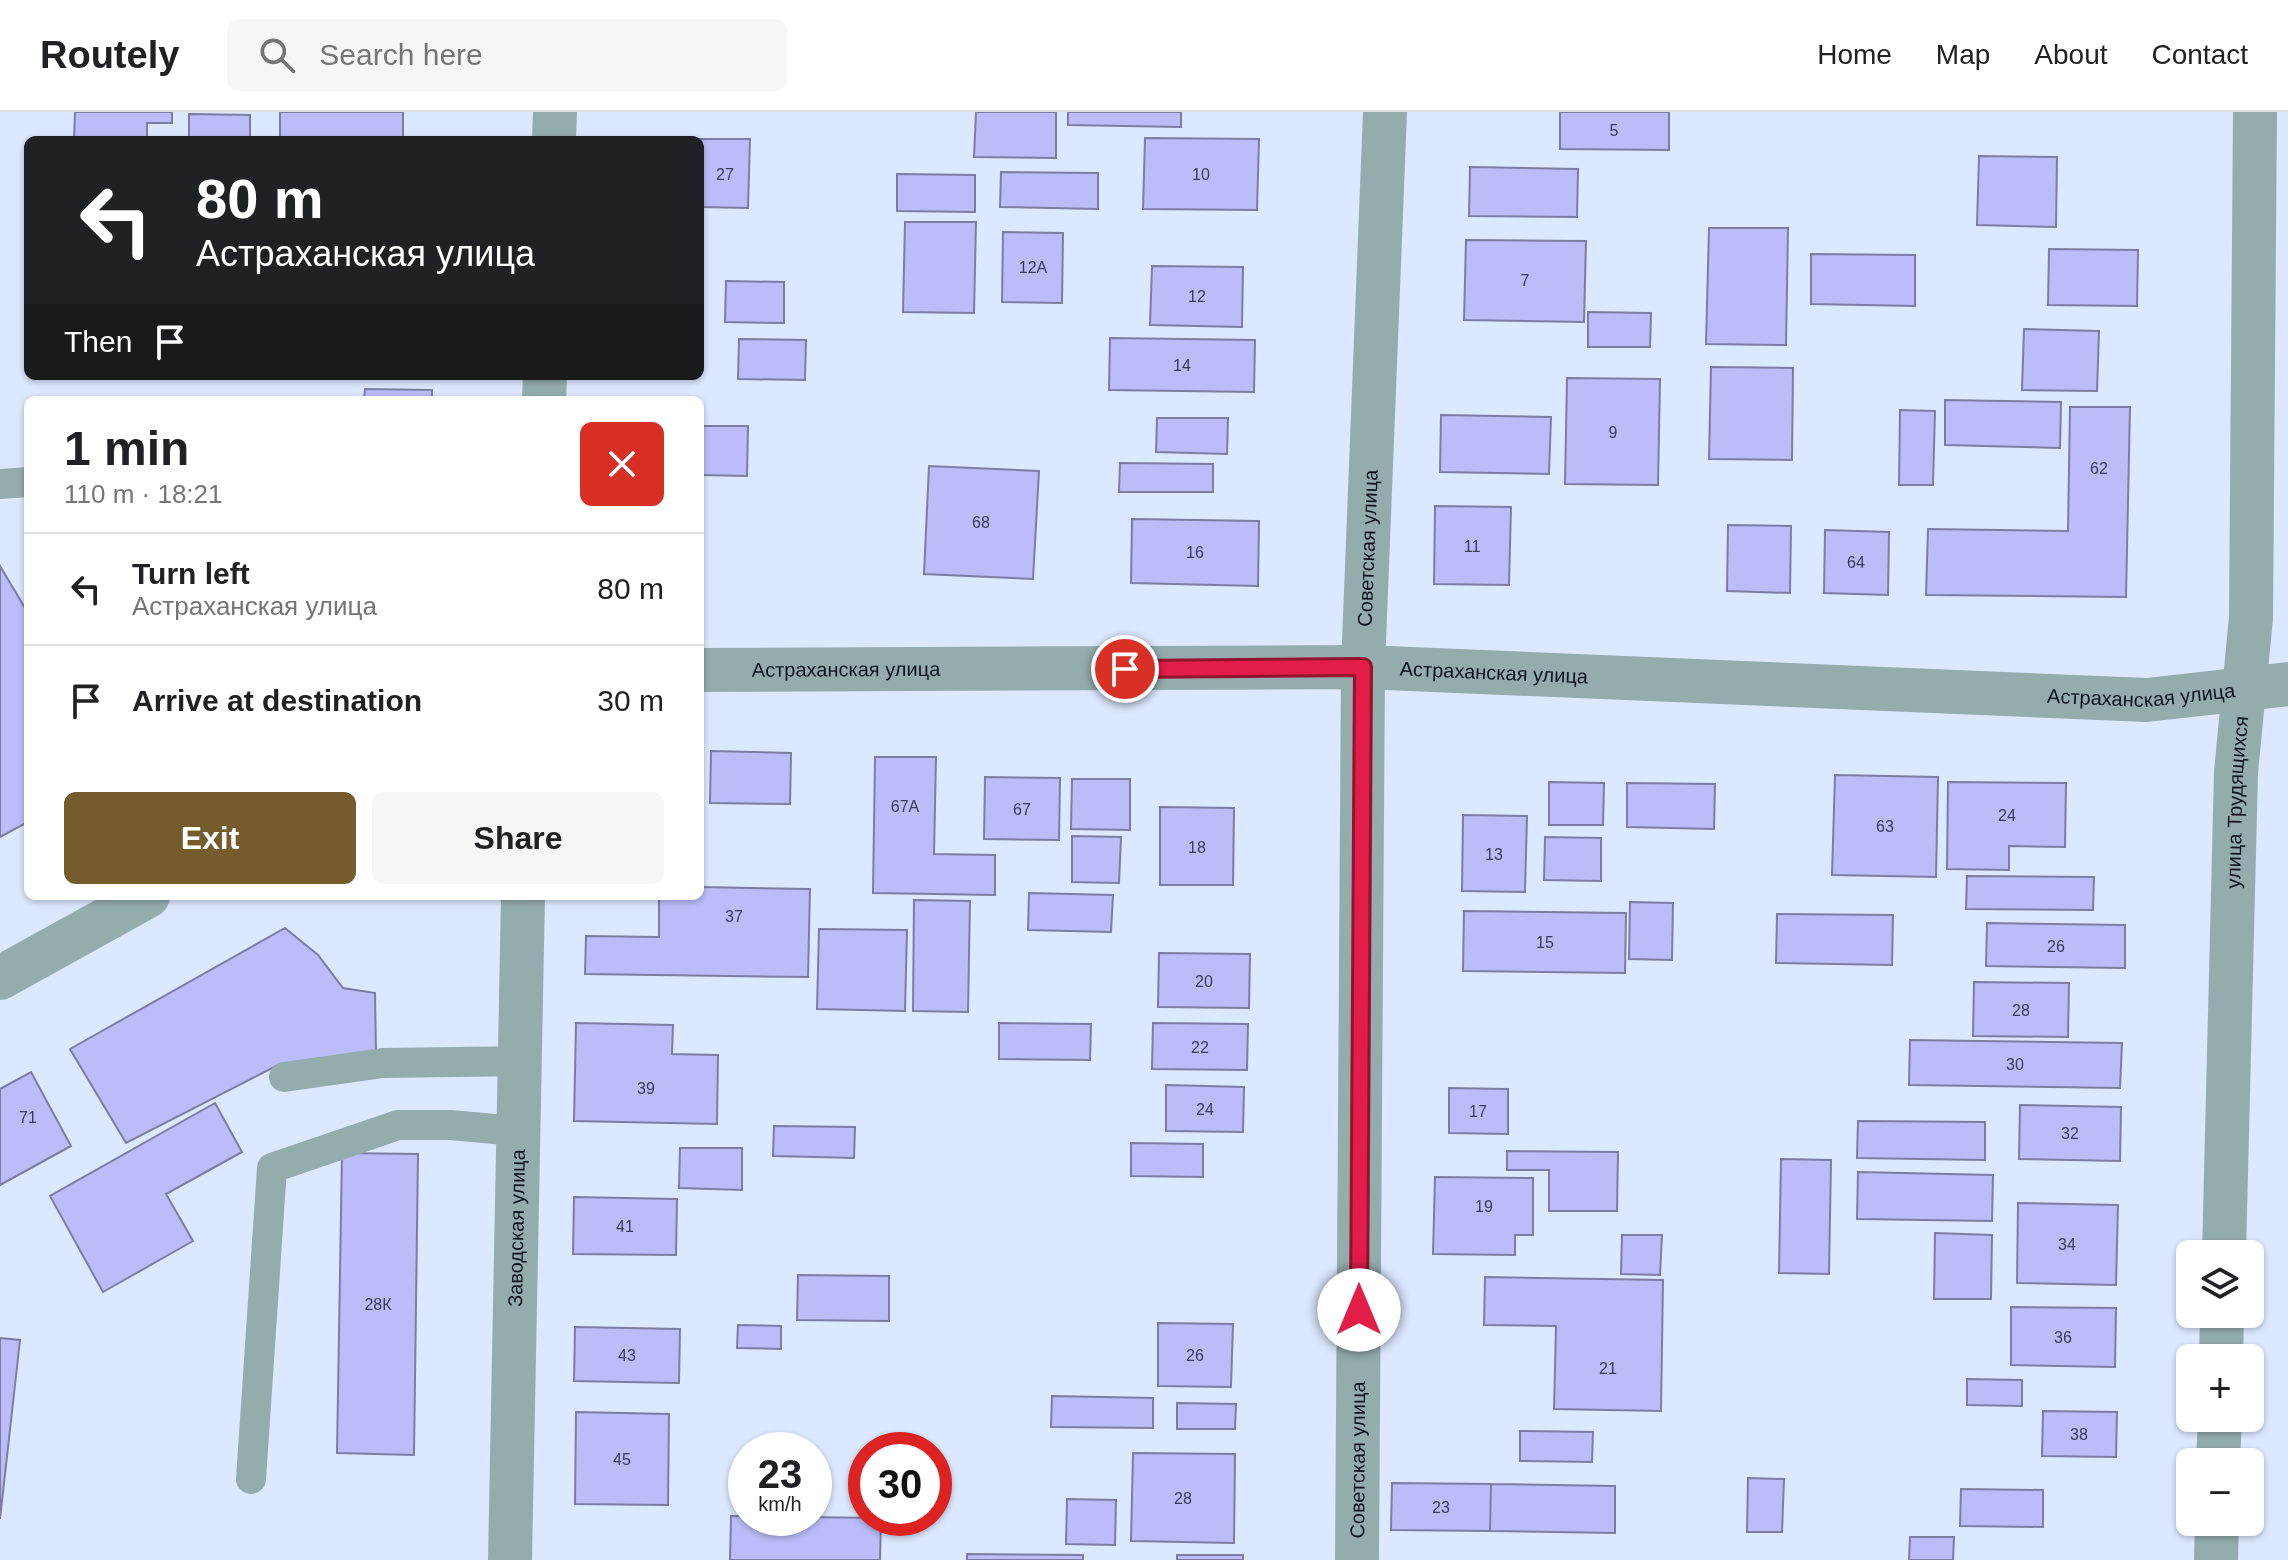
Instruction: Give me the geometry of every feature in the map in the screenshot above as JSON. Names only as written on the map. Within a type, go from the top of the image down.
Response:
[{"type":"street","points":[[554,136],[555,112]]},
{"type":"street","name":"Советская улица","points":[[1357,1560],[1363,667],[1385,112]]},
{"type":"street","name":"улица Трудящихся","points":[[2224,1240],[2236,772],[2251,618],[2255,112]]},
{"type":"street","name":"Астраханская улица","points":[[704,670],[1363,667],[2147,700],[2288,684]]},
{"type":"street","points":[[0,978],[141,900]]},
{"type":"street","name":"Заводская улица","points":[[510,1560],[523,900]]},
{"type":"street","points":[[2216,1560],[2217,1536]]},
{"type":"lane","points":[[0,484],[24,482]]},
{"type":"lane","points":[[284,1077],[383,1063],[519,1061]]},
{"type":"lane","points":[[251,1479],[272,1168],[398,1125],[450,1125],[517,1131]]},
{"type":"building","points":[[75,112],[172,112],[172,123],[147,123],[147,136],[74,136]]},
{"type":"building","points":[[280,112],[403,112],[403,136],[280,136]]},
{"type":"building","points":[[976,112],[1056,112],[1056,158],[974,157]]},
{"type":"building","points":[[1068,112],[1181,112],[1181,127],[1068,125]]},
{"type":"building","points":[[1560,112],[1669,112],[1669,150],[1560,149]]},
{"type":"building","points":[[189,114],[250,115],[250,136],[189,136]]},
{"type":"building","points":[[1145,138],[1259,139],[1257,210],[1143,209]]},
{"type":"building","points":[[704,139],[750,139],[748,208],[704,207]]},
{"type":"building","points":[[1979,156],[2057,157],[2056,227],[1977,225]]},
{"type":"building","points":[[1470,167],[1578,169],[1577,217],[1469,216]]},
{"type":"building","points":[[1001,172],[1098,173],[1098,209],[1000,207]]},
{"type":"building","points":[[897,174],[975,175],[975,212],[897,211]]},
{"type":"building","points":[[905,222],[976,222],[974,313],[903,312]]},
{"type":"building","points":[[1709,228],[1788,228],[1786,345],[1706,344]]},
{"type":"building","points":[[1003,232],[1063,233],[1062,303],[1002,302]]},
{"type":"building","points":[[1466,240],[1586,241],[1584,322],[1464,320]]},
{"type":"building","points":[[2049,249],[2138,250],[2137,306],[2048,305]]},
{"type":"building","points":[[1811,254],[1915,255],[1915,306],[1811,304]]},
{"type":"building","points":[[1152,266],[1243,267],[1242,327],[1150,325]]},
{"type":"building","points":[[726,281],[784,282],[784,323],[725,322]]},
{"type":"building","points":[[1588,312],[1651,313],[1650,347],[1588,347]]},
{"type":"building","points":[[2024,329],[2099,331],[2097,391],[2022,390]]},
{"type":"building","points":[[1110,338],[1255,340],[1254,392],[1109,390]]},
{"type":"building","points":[[739,339],[806,340],[805,380],[738,379]]},
{"type":"building","points":[[1711,367],[1793,368],[1792,460],[1709,459]]},
{"type":"building","points":[[1567,378],[1660,379],[1658,485],[1565,484]]},
{"type":"building","points":[[365,389],[432,390],[432,396],[364,396]]},
{"type":"building","points":[[1945,400],[2061,402],[2060,448],[1945,445]]},
{"type":"building","points":[[2070,407],[2130,407],[2126,597],[1926,595],[1928,529],[2068,531]]},
{"type":"building","points":[[1900,410],[1935,411],[1933,485],[1899,485]]},
{"type":"building","points":[[1441,415],[1551,417],[1549,474],[1440,472]]},
{"type":"building","points":[[1157,418],[1228,418],[1227,454],[1156,452]]},
{"type":"building","points":[[704,426],[748,426],[747,476],[704,475]]},
{"type":"building","points":[[1120,463],[1213,464],[1213,492],[1119,492]]},
{"type":"building","points":[[929,466],[1039,471],[1033,579],[924,574]]},
{"type":"building","points":[[1435,506],[1511,507],[1509,585],[1434,584]]},
{"type":"building","points":[[1132,519],[1259,521],[1258,586],[1131,583]]},
{"type":"building","points":[[1728,525],[1791,526],[1790,593],[1727,591]]},
{"type":"building","points":[[1825,530],[1889,532],[1888,595],[1824,593]]},
{"type":"building","points":[[0,566],[24,606],[24,824],[0,837]]},
{"type":"building","points":[[711,751],[791,753],[790,804],[710,803]]},
{"type":"building","points":[[875,757],[936,757],[934,854],[995,855],[995,895],[873,893]]},
{"type":"building","points":[[1835,775],[1938,777],[1936,877],[1832,875]]},
{"type":"building","points":[[985,777],[1060,778],[1059,840],[984,839]]},
{"type":"building","points":[[1072,779],[1130,779],[1130,830],[1071,829]]},
{"type":"building","points":[[1549,782],[1604,783],[1603,825],[1549,825]]},
{"type":"building","points":[[1948,782],[2066,783],[2065,847],[2009,846],[2009,870],[1947,869]]},
{"type":"building","points":[[1627,783],[1715,784],[1714,829],[1627,827]]},
{"type":"building","points":[[1160,807],[1234,808],[1233,885],[1160,885]]},
{"type":"building","points":[[1463,815],[1527,816],[1525,892],[1462,891]]},
{"type":"building","points":[[1072,836],[1121,837],[1119,883],[1072,882]]},
{"type":"building","points":[[1545,837],[1601,838],[1601,881],[1544,880]]},
{"type":"building","points":[[1967,876],[2094,877],[2093,910],[1966,909]]},
{"type":"building","points":[[704,887],[810,889],[808,977],[585,974],[586,936],[659,937],[659,900],[704,900]]},
{"type":"building","points":[[1029,893],[1113,895],[1111,932],[1028,930]]},
{"type":"building","points":[[914,900],[970,901],[968,1012],[913,1011]]},
{"type":"building","points":[[1630,902],[1673,903],[1672,960],[1629,959]]},
{"type":"building","points":[[1464,911],[1626,913],[1625,973],[1463,971]]},
{"type":"building","points":[[1777,914],[1893,915],[1892,965],[1776,963]]},
{"type":"building","points":[[1987,923],[2125,925],[2125,968],[1986,966]]},
{"type":"building","points":[[285,928],[318,955],[343,988],[375,993],[376,1053],[278,1065],[126,1143],[70,1049]]},
{"type":"building","points":[[819,929],[907,930],[905,1011],[817,1009]]},
{"type":"building","points":[[1159,953],[1250,954],[1249,1008],[1158,1007]]},
{"type":"building","points":[[1974,982],[2069,983],[2068,1037],[1973,1036]]},
{"type":"building","points":[[576,1023],[673,1025],[672,1054],[718,1055],[717,1124],[574,1121]]},
{"type":"building","points":[[999,1023],[1091,1024],[1090,1060],[999,1059]]},
{"type":"building","points":[[1153,1023],[1248,1024],[1247,1070],[1152,1069]]},
{"type":"building","points":[[1910,1040],[2122,1043],[2120,1088],[1909,1085]]},
{"type":"building","points":[[31,1072],[71,1146],[0,1185],[0,1089]]},
{"type":"building","points":[[1166,1085],[1244,1087],[1243,1132],[1166,1131]]},
{"type":"building","points":[[1449,1088],[1508,1089],[1508,1134],[1449,1133]]},
{"type":"building","points":[[215,1103],[242,1152],[166,1194],[193,1241],[103,1292],[50,1196]]},
{"type":"building","points":[[2020,1105],[2121,1107],[2120,1161],[2019,1159]]},
{"type":"building","points":[[1858,1121],[1985,1122],[1985,1160],[1857,1158]]},
{"type":"building","points":[[774,1126],[855,1127],[854,1158],[773,1156]]},
{"type":"building","points":[[1131,1143],[1203,1144],[1203,1177],[1131,1176]]},
{"type":"building","points":[[680,1148],[742,1148],[742,1190],[679,1188]]},
{"type":"building","points":[[1507,1151],[1618,1152],[1617,1211],[1549,1211],[1549,1170],[1507,1170]]},
{"type":"building","points":[[342,1153],[418,1154],[414,1455],[337,1453]]},
{"type":"building","points":[[1781,1159],[1831,1160],[1829,1274],[1779,1273]]},
{"type":"building","points":[[1858,1172],[1993,1175],[1992,1221],[1857,1219]]},
{"type":"building","points":[[1435,1177],[1533,1178],[1533,1235],[1515,1235],[1515,1255],[1433,1254]]},
{"type":"building","points":[[574,1197],[677,1199],[676,1255],[573,1254]]},
{"type":"building","points":[[2018,1203],[2118,1205],[2116,1285],[2017,1283]]},
{"type":"building","points":[[1935,1233],[1992,1235],[1991,1299],[1934,1299]]},
{"type":"building","points":[[1622,1235],[1662,1235],[1660,1275],[1621,1274]]},
{"type":"building","points":[[798,1275],[889,1276],[889,1321],[797,1320]]},
{"type":"building","points":[[1485,1277],[1663,1280],[1661,1411],[1554,1409],[1556,1326],[1484,1325]]},
{"type":"building","points":[[2011,1307],[2116,1308],[2115,1367],[2011,1365]]},
{"type":"building","points":[[1158,1323],[1233,1324],[1231,1387],[1158,1386]]},
{"type":"building","points":[[738,1325],[781,1326],[781,1349],[737,1348]]},
{"type":"building","points":[[575,1327],[680,1329],[679,1383],[574,1381]]},
{"type":"building","points":[[0,1338],[20,1340],[0,1519]]},
{"type":"building","points":[[1967,1379],[2022,1380],[2022,1406],[1967,1405]]},
{"type":"building","points":[[1052,1396],[1153,1398],[1153,1428],[1051,1427]]},
{"type":"building","points":[[1177,1403],[1236,1404],[1235,1429],[1177,1429]]},
{"type":"building","points":[[2043,1411],[2117,1412],[2116,1457],[2042,1456]]},
{"type":"building","points":[[576,1412],[669,1414],[668,1505],[575,1504]]},
{"type":"building","points":[[1520,1431],[1593,1432],[1592,1462],[1520,1461]]},
{"type":"building","points":[[1133,1453],[1235,1454],[1234,1543],[1131,1541]]},
{"type":"building","points":[[1748,1478],[1784,1479],[1782,1532],[1747,1532]]},
{"type":"building","points":[[1392,1483],[1491,1484],[1490,1531],[1391,1530]]},
{"type":"building","points":[[1491,1484],[1615,1486],[1615,1533],[1490,1531]]},
{"type":"building","points":[[1961,1489],[2043,1490],[2043,1527],[1960,1526]]},
{"type":"building","points":[[1067,1499],[1116,1500],[1115,1545],[1066,1544]]},
{"type":"building","points":[[832,1517],[848,1518],[848,1536],[881,1536],[880,1560],[730,1560],[731,1536],[832,1536]]},
{"type":"building","points":[[1910,1537],[1954,1537],[1953,1560],[1909,1560]]},
{"type":"building","points":[[967,1554],[1083,1555],[1083,1560],[967,1560]]},
{"type":"building","points":[[1177,1555],[1243,1555],[1243,1560],[1177,1560]]},
{"type":"route","points":[[1125,669],[1363,667],[1359,1310]]}]
